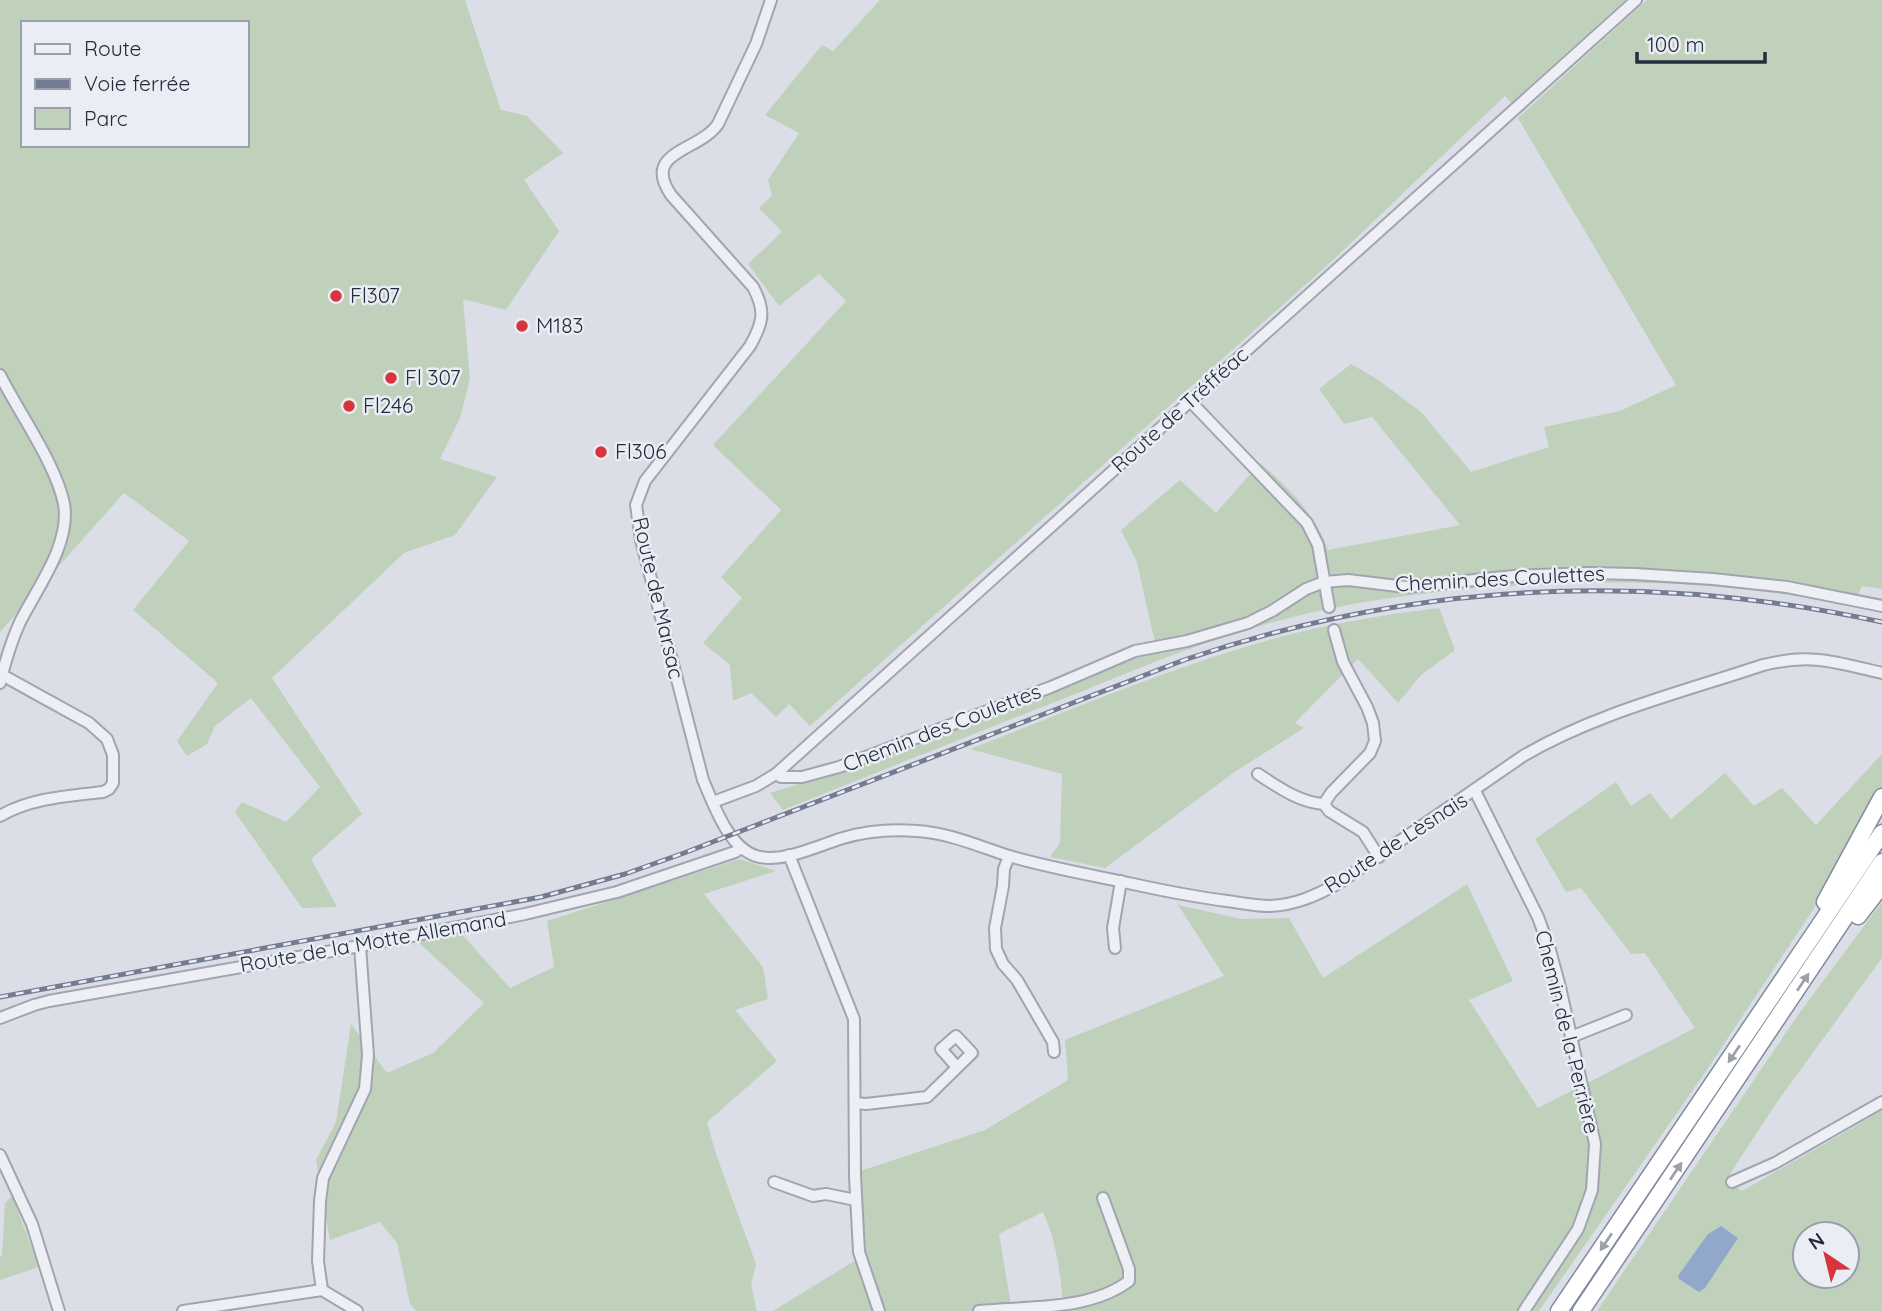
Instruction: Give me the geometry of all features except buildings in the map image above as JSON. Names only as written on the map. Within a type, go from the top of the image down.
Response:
[{"type":"highway","points":[[1772,998],[1778,977],[1826,901],[1882,797]]},
{"type":"highway","points":[[1559,1311],[1882,833]]},
{"type":"highway","points":[[1581,1311],[1882,862]]},
{"type":"highway","points":[[1821,955],[1836,943],[1882,885]]},
{"type":"street","name":"Route de Marsac","points":[[713,802],[698,761],[641,540],[636,505],[645,481],[750,346],[761,323],[760,299],[753,287],[671,195],[661,174],[664,164],[673,156],[713,132],[756,44],[771,0]]},
{"type":"street","name":"Route de Tréfféac","points":[[713,802],[756,786],[776,774],[1636,0]]},
{"type":"street","points":[[0,375],[57,481],[66,521],[56,554],[8,651],[1,679],[89,723],[107,739],[113,755],[113,783],[109,789],[41,800],[0,817]]},
{"type":"street","points":[[1190,401],[1307,523],[1318,545],[1329,607]]},
{"type":"street","name":"Chemin des Coulettes","points":[[776,774],[780,777],[802,777],[839,767],[1027,696],[1135,651],[1187,641],[1248,623],[1306,589],[1324,582],[1348,580],[1406,587],[1514,576],[1635,574],[1787,587],[1882,606]]},
{"type":"street","points":[[1324,804],[1331,793],[1370,753],[1375,740],[1370,715],[1343,662],[1334,630]]},
{"type":"street","name":"Route de Lèsnais","points":[[741,848],[760,857],[772,858],[875,831],[917,831],[957,838],[1054,868],[1184,895],[1268,906],[1291,904],[1339,883],[1523,756],[1560,736],[1625,710],[1763,665],[1800,658],[1825,659],[1882,673]]},
{"type":"street","points":[[1258,774],[1312,804],[1324,804]]},
{"type":"street","name":"Chemin de la Perrière","points":[[1475,791],[1538,917],[1550,950],[1595,1144],[1592,1190],[1578,1229],[1524,1311]]},
{"type":"street","points":[[713,802],[741,848]]},
{"type":"street","points":[[1324,804],[1329,811],[1363,832],[1379,857]]},
{"type":"street","name":"Route de la Motte Allemand","points":[[0,1018],[48,1001],[525,914],[617,892],[741,848]]},
{"type":"street","points":[[789,855],[854,1020],[859,1252],[879,1311]]},
{"type":"street","points":[[1009,856],[1004,869],[995,928],[996,949],[1053,1042],[1054,1052]]},
{"type":"street","points":[[1115,948],[1113,928],[1121,881]]},
{"type":"street","points":[[323,1290],[318,1261],[323,1178],[365,1089],[368,1055],[360,946]]},
{"type":"street","points":[[1571,1037],[1626,1015]]},
{"type":"street","points":[[855,1103],[927,1097],[957,1067]]},
{"type":"street","points":[[1732,1182],[1775,1163],[1882,1102]]},
{"type":"street","points":[[0,1155],[32,1224],[59,1311]]},
{"type":"street","points":[[774,1182],[813,1196],[826,1194],[856,1200]]},
{"type":"street","points":[[979,1311],[1081,1305],[1119,1290],[1129,1281],[1129,1269],[1103,1198]]},
{"type":"street","points":[[183,1311],[323,1290],[356,1311]]},
{"type":"green space","points":[[0,0],[465,0],[501,110],[527,116],[563,153],[524,180],[559,231],[506,310],[463,299],[470,379],[460,418],[440,459],[497,477],[455,535],[404,553],[272,678],[362,814],[311,859],[337,907],[302,908],[235,812],[242,802],[286,822],[320,787],[251,698],[215,726],[207,744],[187,756],[177,741],[218,683],[133,610],[189,541],[124,493],[0,632]]},
{"type":"green space","points":[[880,0],[1625,0],[1511,103],[1505,96],[1331,262],[810,726],[789,704],[776,717],[751,693],[733,701],[730,665],[703,643],[742,598],[721,577],[781,510],[713,445],[846,301],[819,274],[779,306],[748,264],[782,232],[759,208],[772,195],[768,180],[799,133],[765,115],[822,45],[833,51]]},
{"type":"green space","points":[[1647,0],[1882,0],[1882,589],[1862,586],[1853,607],[1796,596],[1716,586],[1607,582],[1443,592],[1332,608],[1251,629],[1172,656],[783,810],[770,793],[849,768],[1158,650],[1137,562],[1121,530],[1180,480],[1216,513],[1260,463],[1309,513],[1328,550],[1460,525],[1372,417],[1344,424],[1319,389],[1351,364],[1377,379],[1421,412],[1471,472],[1549,447],[1544,427],[1620,411],[1676,385],[1518,118]]},
{"type":"green space","points":[[1439,608],[1455,650],[1421,675],[1398,703],[1358,659],[1295,723],[1304,728],[1236,771],[1105,868],[1050,857],[1060,843],[1062,774],[970,749],[1135,685],[1260,642],[1336,624]]},
{"type":"green space","points":[[1882,754],[1882,815],[1841,860],[1813,910],[1702,1077],[1539,1311],[1064,1311],[1055,1248],[1043,1212],[999,1234],[1012,1311],[773,1311],[856,1260],[848,1175],[985,1130],[1068,1080],[1065,1040],[1224,976],[1178,905],[1241,919],[1289,918],[1323,978],[1467,884],[1513,981],[1469,1000],[1538,1108],[1695,1028],[1645,953],[1631,954],[1581,888],[1566,892],[1535,839],[1616,782],[1631,806],[1650,793],[1671,819],[1725,773],[1754,806],[1782,788],[1816,825]]},
{"type":"green space","points":[[740,859],[776,871],[704,894],[763,967],[768,999],[735,1010],[777,1061],[707,1122],[756,1264],[751,1285],[757,1311],[416,1311],[410,1304],[397,1243],[380,1222],[330,1240],[316,1160],[336,1122],[351,1024],[387,1073],[433,1053],[484,1003],[416,940],[459,931],[510,988],[554,967],[547,921]]},
{"type":"green space","points":[[1882,902],[1882,958],[1777,1102],[1726,1180],[1742,1191],[1882,1109],[1882,1311],[1597,1311],[1800,1012]]},
{"type":"green space","points":[[12,1196],[39,1267],[0,1280],[5,1203]]},
{"type":"water","points":[[1721,1226],[1738,1238],[1705,1288],[1699,1292],[1678,1276],[1708,1234]]},
{"type":"railway","points":[[0,997],[541,897],[625,874],[1184,660],[1270,634],[1356,614],[1443,600],[1530,593],[1618,591],[1706,595],[1794,606],[1882,622]]},
{"type":"place","name":"Fl307","points":[[336,296]]},
{"type":"place","name":"M183","points":[[522,326]]},
{"type":"place","name":"Fl 307","points":[[391,378]]},
{"type":"place","name":"Fl246","points":[[349,406]]},
{"type":"place","name":"Fl306","points":[[601,452]]}]
